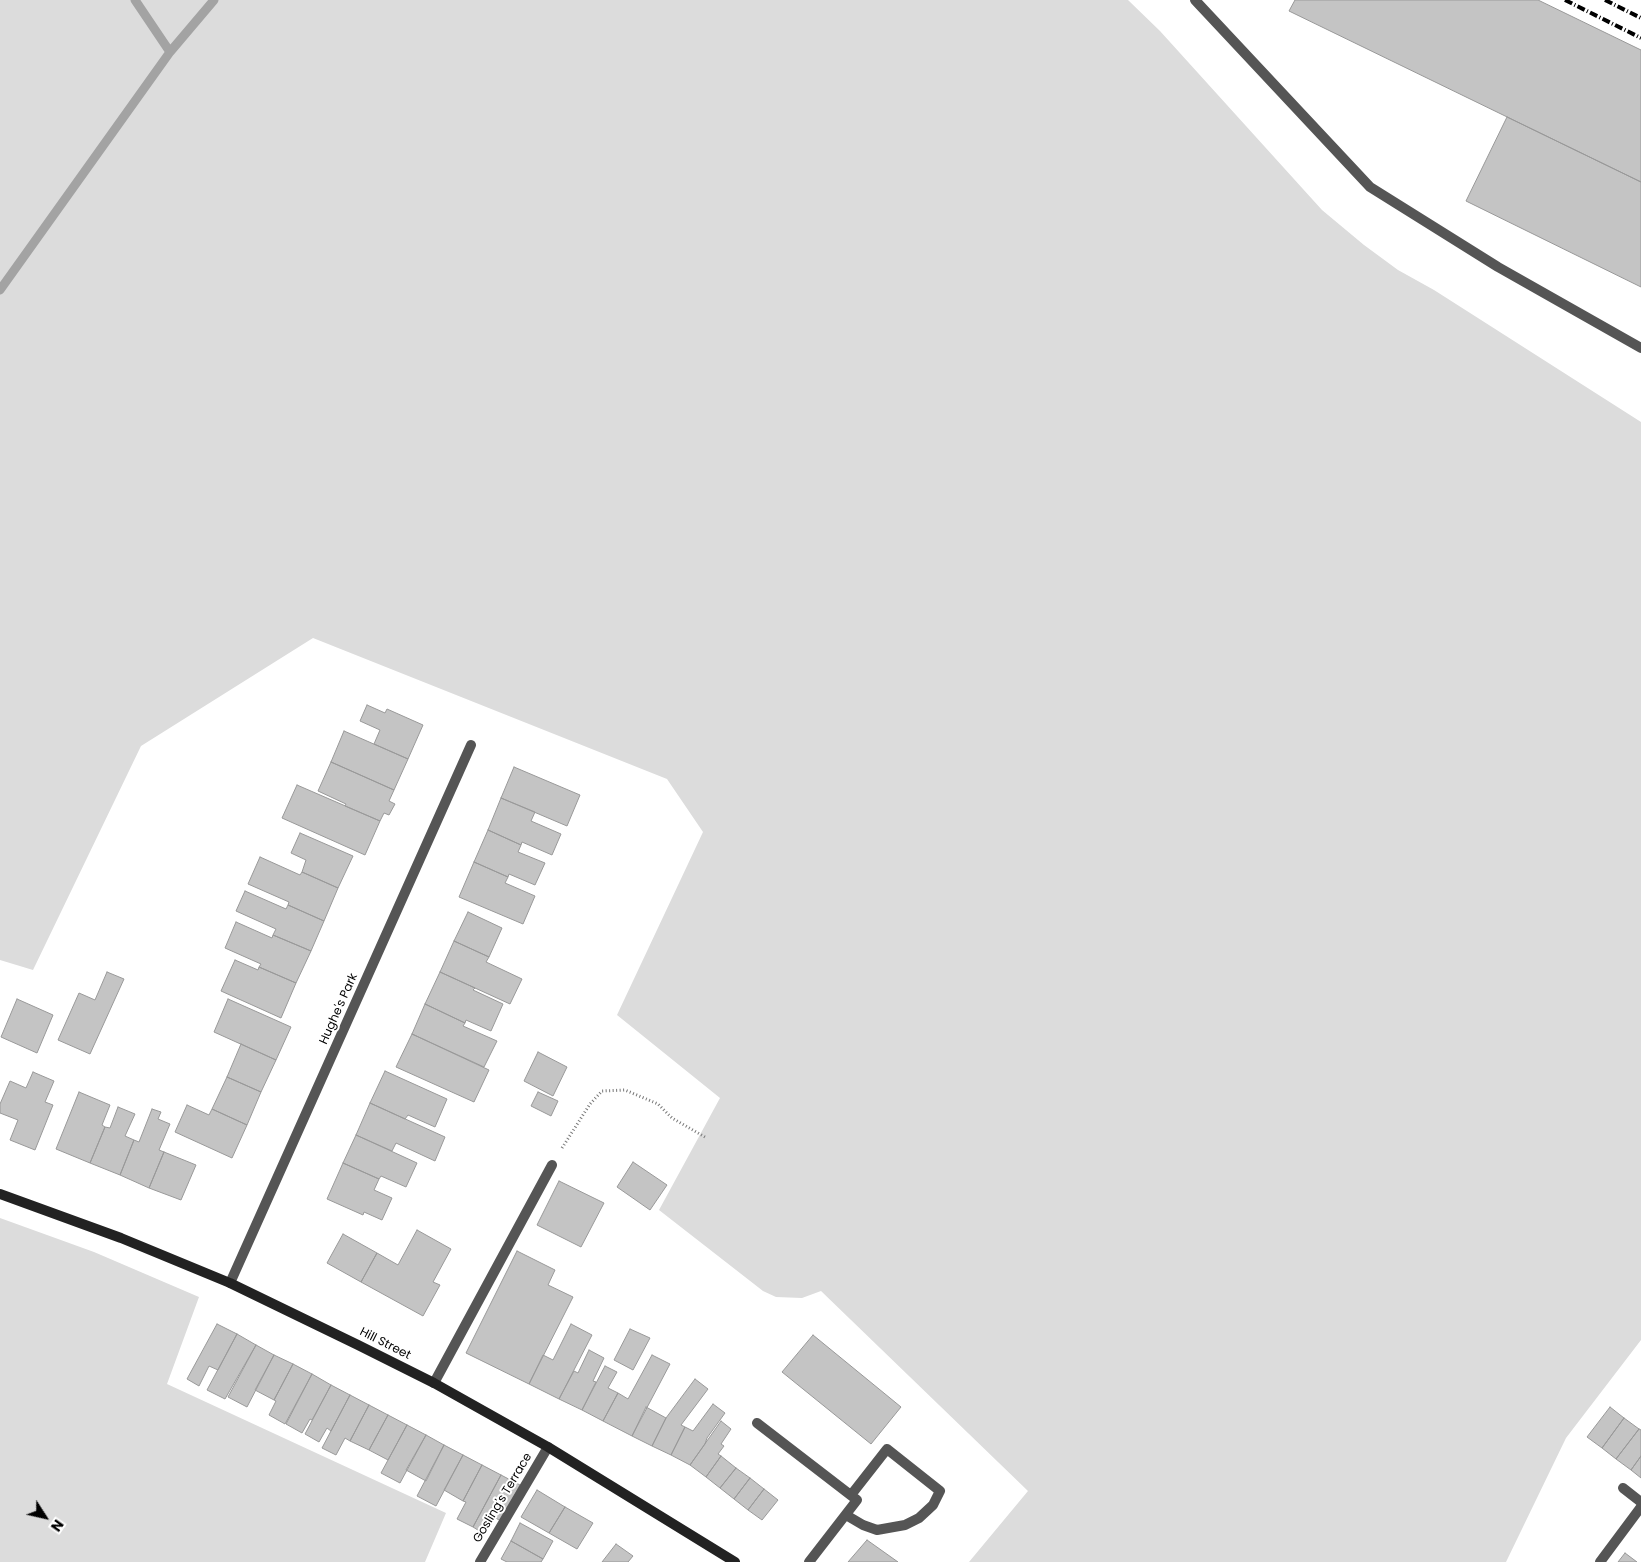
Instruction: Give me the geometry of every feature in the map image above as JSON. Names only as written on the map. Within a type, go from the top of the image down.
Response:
[{"type":"main road","name":"Hill Street","points":[[0,1194],[121,1238],[230,1283],[434,1383],[548,1447],[728,1560]]},
{"type":"street","points":[[1195,0],[1370,187],[1498,267],[1641,348]]},
{"type":"street","name":"Hughe's Park","points":[[230,1283],[471,745]]},
{"type":"street","points":[[434,1383],[552,1165]]},
{"type":"street","points":[[757,1423],[857,1500],[809,1562]]},
{"type":"street","name":"Gosling's Terrace","points":[[480,1562],[548,1447]]},
{"type":"street","points":[[846,1515],[863,1525],[877,1530],[906,1525],[919,1518],[933,1504],[940,1491],[887,1448],[851,1495]]},
{"type":"street","points":[[1623,1488],[1641,1502]]},
{"type":"street","points":[[1600,1562],[1641,1508]]},
{"type":"path","points":[[552,1165],[590,1104],[602,1091],[625,1090],[658,1104],[672,1118],[705,1137]]},
{"type":"shaded area","points":[[0,0],[1128,0],[1160,31],[1322,210],[1364,245],[1398,270],[1434,290],[1641,422],[1641,1340],[1566,1438],[1506,1562],[969,1562],[1028,1491],[821,1291],[802,1298],[776,1297],[763,1291],[659,1210],[720,1098],[617,1015],[703,832],[667,779],[313,638],[141,746],[33,970],[0,960]]},
{"type":"shaded area","points":[[0,1218],[94,1252],[199,1297],[167,1384],[446,1513],[425,1562],[0,1562]]},
{"type":"building","points":[[1295,0],[1538,0],[1641,50],[1641,182],[1289,11]]},
{"type":"building","points":[[1507,117],[1641,182],[1641,287],[1466,201]]},
{"type":"building","points":[[367,705],[385,713],[387,709],[423,725],[408,759],[374,744],[380,730],[360,721]]},
{"type":"building","points":[[344,731],[408,759],[394,790],[331,762]]},
{"type":"building","points":[[331,762],[394,790],[389,801],[395,804],[389,815],[384,813],[380,821],[345,806],[346,804],[318,791]]},
{"type":"building","points":[[514,767],[580,795],[567,826],[501,798]]},
{"type":"building","points":[[297,785],[380,821],[365,855],[282,818]]},
{"type":"building","points":[[501,798],[535,812],[531,821],[561,834],[552,855],[522,842],[521,845],[488,830]]},
{"type":"building","points":[[488,830],[521,845],[518,852],[545,863],[535,885],[509,874],[508,877],[474,862]]},
{"type":"building","points":[[300,833],[353,856],[338,888],[302,872],[306,860],[291,853]]},
{"type":"building","points":[[260,857],[300,875],[302,872],[338,888],[324,921],[288,905],[289,902],[248,884]]},
{"type":"building","points":[[474,862],[508,877],[505,883],[535,896],[523,924],[459,897]]},
{"type":"building","points":[[245,891],[286,909],[288,905],[324,921],[311,951],[273,935],[276,929],[236,911]]},
{"type":"building","points":[[468,912],[502,928],[489,957],[454,941]]},
{"type":"building","points":[[236,922],[272,938],[273,935],[311,951],[296,983],[259,967],[261,964],[225,948]]},
{"type":"building","points":[[454,941],[489,957],[486,962],[522,979],[510,1004],[440,972]]},
{"type":"building","points":[[235,960],[258,970],[259,967],[296,983],[281,1018],[221,991]]},
{"type":"building","points":[[107,972],[124,979],[90,1054],[58,1040],[79,993],[95,1000]]},
{"type":"building","points":[[440,972],[475,988],[473,990],[503,1004],[491,1031],[466,1020],[465,1023],[425,1004]]},
{"type":"building","points":[[17,999],[53,1015],[37,1053],[1,1037]]},
{"type":"building","points":[[228,999],[291,1027],[276,1060],[214,1032]]},
{"type":"building","points":[[425,1004],[465,1023],[463,1026],[497,1041],[484,1067],[412,1034]]},
{"type":"building","points":[[412,1034],[489,1070],[474,1102],[396,1067]]},
{"type":"building","points":[[241,1044],[276,1060],[261,1092],[227,1077]]},
{"type":"building","points":[[538,1052],[567,1067],[553,1096],[524,1081]]},
{"type":"building","points":[[385,1071],[447,1099],[435,1127],[408,1115],[405,1119],[370,1103]]},
{"type":"building","points":[[33,1072],[54,1081],[45,1102],[53,1105],[35,1150],[10,1140],[18,1120],[0,1113],[0,1104],[10,1081],[26,1088]]},
{"type":"building","points":[[227,1077],[261,1092],[247,1125],[212,1109]]},
{"type":"building","points":[[79,1092],[110,1105],[102,1125],[105,1127],[90,1163],[56,1149]]},
{"type":"building","points":[[538,1092],[558,1101],[551,1116],[531,1106]]},
{"type":"building","points":[[370,1103],[445,1137],[435,1161],[396,1143],[392,1151],[356,1135]]},
{"type":"building","points":[[187,1105],[209,1115],[212,1109],[247,1125],[232,1158],[175,1132]]},
{"type":"building","points":[[118,1107],[135,1114],[125,1136],[134,1140],[120,1175],[90,1163],[105,1127],[110,1128]]},
{"type":"building","points":[[152,1109],[161,1112],[158,1119],[170,1124],[159,1150],[164,1152],[149,1188],[120,1175],[134,1140],[139,1142]]},
{"type":"building","points":[[356,1135],[417,1163],[406,1187],[381,1176],[379,1179],[343,1163]]},
{"type":"building","points":[[164,1152],[196,1165],[181,1200],[149,1188]]},
{"type":"building","points":[[633,1162],[667,1185],[650,1210],[617,1187]]},
{"type":"building","points":[[343,1163],[379,1179],[374,1190],[392,1198],[382,1220],[364,1212],[363,1215],[327,1199]]},
{"type":"building","points":[[559,1181],[604,1203],[581,1247],[537,1225]]},
{"type":"building","points":[[417,1230],[451,1249],[433,1282],[440,1285],[423,1316],[361,1282],[377,1253],[398,1265]]},
{"type":"building","points":[[343,1234],[377,1253],[361,1282],[327,1263]]},
{"type":"building","points":[[517,1251],[555,1270],[548,1285],[573,1297],[529,1384],[466,1353]]},
{"type":"building","points":[[217,1324],[237,1334],[218,1370],[209,1366],[199,1386],[187,1379]]},
{"type":"building","points":[[571,1324],[592,1335],[559,1399],[529,1384],[543,1355],[553,1360]]},
{"type":"building","points":[[630,1329],[650,1338],[633,1370],[614,1360]]},
{"type":"building","points":[[237,1334],[256,1345],[225,1399],[207,1390]]},
{"type":"building","points":[[813,1335],[901,1407],[871,1444],[782,1372]]},
{"type":"building","points":[[256,1345],[274,1355],[247,1407],[228,1397]]},
{"type":"building","points":[[589,1350],[604,1358],[593,1381],[596,1382],[582,1410],[559,1399],[574,1371],[578,1373]]},
{"type":"building","points":[[274,1355],[293,1364],[274,1400],[255,1390]]},
{"type":"building","points":[[652,1355],[670,1364],[632,1436],[603,1421],[618,1393],[628,1399]]},
{"type":"building","points":[[293,1364],[312,1374],[285,1424],[269,1415],[276,1401],[274,1400]]},
{"type":"building","points":[[605,1366],[617,1372],[608,1388],[618,1393],[603,1421],[582,1410]]},
{"type":"building","points":[[312,1374],[331,1385],[312,1420],[310,1419],[302,1433],[286,1424]]},
{"type":"building","points":[[695,1379],[708,1389],[681,1425],[685,1427],[671,1455],[652,1446],[666,1418]]},
{"type":"building","points":[[331,1385],[350,1395],[331,1431],[327,1428],[319,1442],[305,1434]]},
{"type":"building","points":[[350,1395],[369,1405],[350,1441],[345,1438],[336,1455],[322,1448]]},
{"type":"building","points":[[713,1404],[725,1413],[690,1465],[671,1455],[685,1427],[693,1431]]},
{"type":"building","points":[[369,1405],[388,1415],[369,1450],[350,1441]]},
{"type":"building","points":[[646,1407],[666,1418],[652,1446],[632,1436]]},
{"type":"building","points":[[1610,1407],[1624,1418],[1602,1448],[1587,1437]]},
{"type":"building","points":[[388,1415],[407,1425],[388,1460],[369,1450]]},
{"type":"building","points":[[1624,1418],[1639,1429],[1616,1459],[1602,1448]]},
{"type":"building","points":[[721,1421],[731,1429],[721,1444],[724,1446],[718,1454],[721,1456],[706,1477],[690,1465]]},
{"type":"building","points":[[407,1425],[426,1435],[400,1483],[381,1473]]},
{"type":"building","points":[[1639,1429],[1641,1430],[1641,1456],[1631,1470],[1616,1459]]},
{"type":"building","points":[[426,1435],[444,1445],[426,1481],[406,1470]]},
{"type":"building","points":[[444,1445],[463,1455],[436,1506],[417,1496]]},
{"type":"building","points":[[463,1455],[482,1465],[463,1501],[444,1490]]},
{"type":"building","points":[[721,1456],[736,1468],[720,1488],[706,1477]]},
{"type":"building","points":[[1641,1456],[1641,1478],[1631,1470]]},
{"type":"building","points":[[482,1465],[501,1475],[473,1527],[457,1519],[466,1502],[463,1501]]},
{"type":"building","points":[[736,1468],[750,1478],[734,1499],[720,1488]]},
{"type":"building","points":[[501,1475],[520,1485],[501,1521],[490,1515],[481,1532],[473,1527]]},
{"type":"building","points":[[750,1478],[764,1489],[748,1510],[734,1499]]},
{"type":"building","points":[[764,1489],[778,1500],[762,1520],[748,1510]]},
{"type":"building","points":[[537,1490],[565,1507],[549,1533],[521,1517]]},
{"type":"building","points":[[565,1507],[593,1523],[577,1549],[549,1533]]},
{"type":"building","points":[[520,1523],[553,1541],[543,1559],[511,1541]]},
{"type":"building","points":[[867,1540],[898,1562],[848,1562]]},
{"type":"building","points":[[511,1541],[543,1559],[541,1562],[507,1562],[501,1559]]},
{"type":"building","points":[[616,1544],[633,1556],[628,1562],[602,1562]]},
{"type":"building","points":[[1625,1553],[1637,1562],[1618,1562]]},
{"type":"waterway","points":[[135,0],[170,52]]},
{"type":"waterway","points":[[0,290],[170,52],[214,0]]},
{"type":"railway","points":[[1565,0],[1641,38]]},
{"type":"railway","points":[[1605,0],[1641,18]]}]
